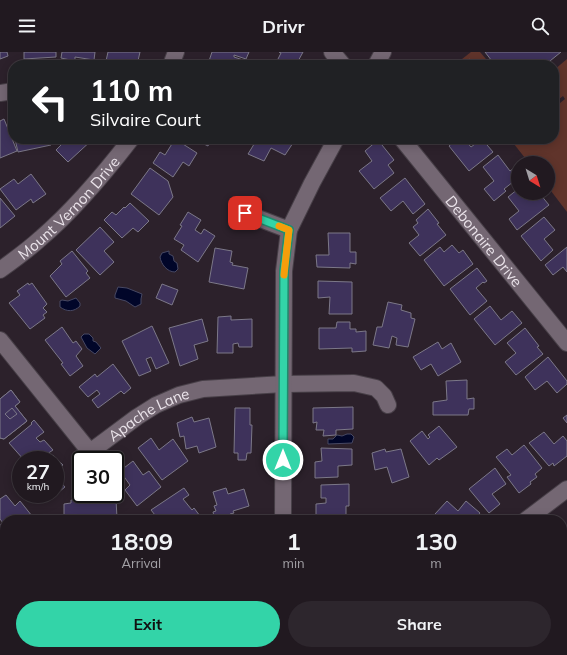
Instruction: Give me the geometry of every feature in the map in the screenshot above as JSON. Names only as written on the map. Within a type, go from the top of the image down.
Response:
[{"type":"street","points":[[332,52],[339,60]]},
{"type":"street","name":"Mount Vernon Drive","points":[[0,270],[41,238],[72,209],[117,158],[127,144]]},
{"type":"street","points":[[283,515],[284,271],[289,230],[309,188],[333,144]]},
{"type":"street","name":"Debonaire Drive","points":[[406,144],[567,343]]},
{"type":"street","points":[[245,213],[289,230]]},
{"type":"street","name":"Apache Lane","points":[[0,340],[90,452],[137,417],[156,405],[179,395],[203,389],[284,384]]},
{"type":"street","points":[[284,384],[354,383],[365,385],[376,388],[384,396],[388,405]]},
{"type":"street","points":[[533,515],[567,489]]},
{"type":"shaded area","points":[[471,52],[480,52],[487,60],[461,60]]},
{"type":"shaded area","points":[[567,59],[567,212],[555,196],[555,156],[523,156],[514,144],[559,144],[559,104],[565,99],[563,96],[559,99],[559,66]]},
{"type":"water","points":[[169,251],[169,254],[173,256],[174,261],[177,263],[178,269],[175,272],[172,272],[163,265],[160,257],[162,253]]},
{"type":"water","points":[[118,287],[127,288],[142,294],[141,304],[135,307],[126,301],[115,298]]},
{"type":"water","points":[[76,298],[80,303],[80,306],[75,309],[65,310],[60,307],[60,301],[68,301]]},
{"type":"water","points":[[84,334],[89,334],[93,338],[93,341],[96,342],[101,348],[95,354],[87,348],[81,337]]},
{"type":"water","points":[[351,434],[354,437],[352,443],[328,444],[328,439],[333,439],[337,435],[342,436]]},
{"type":"building","points":[[0,52],[7,52],[8,56],[0,59]]},
{"type":"building","points":[[24,52],[56,52],[56,57],[24,59]]},
{"type":"building","points":[[62,52],[95,52],[94,60],[75,57],[75,60],[61,58]]},
{"type":"building","points":[[108,52],[140,52],[138,60],[106,60]]},
{"type":"building","points":[[212,52],[249,52],[246,59],[234,55],[234,57],[243,60],[209,60]]},
{"type":"building","points":[[279,52],[303,52],[299,60],[278,60],[281,53]]},
{"type":"building","points":[[485,52],[561,52],[551,60],[491,60]]},
{"type":"building","points":[[4,119],[8,129],[8,144],[14,144],[17,151],[0,158],[0,121]]},
{"type":"building","points":[[16,144],[51,145],[18,152]]},
{"type":"building","points":[[62,144],[88,144],[68,162],[56,150]]},
{"type":"building","points":[[172,144],[183,144],[197,153],[189,166],[183,162],[173,177],[153,163],[160,152],[165,155]]},
{"type":"building","points":[[254,144],[292,144],[285,155],[271,148],[264,161],[248,154]]},
{"type":"building","points":[[373,144],[381,144],[394,160],[388,165],[394,173],[374,189],[359,171],[372,161],[365,151]]},
{"type":"building","points":[[451,144],[468,144],[471,147],[475,144],[486,144],[493,152],[469,171],[449,146]]},
{"type":"building","points":[[498,155],[510,171],[511,170],[511,184],[504,189],[506,191],[494,201],[484,189],[494,181],[483,167]]},
{"type":"building","points":[[150,168],[168,181],[173,197],[159,215],[131,194]]},
{"type":"building","points":[[31,174],[46,194],[33,203],[31,199],[16,210],[0,189],[14,179],[18,184]]},
{"type":"building","points":[[405,178],[425,204],[413,214],[403,201],[391,211],[380,198]]},
{"type":"building","points":[[511,195],[511,200],[545,200],[549,205],[517,230],[509,219],[519,211],[508,197]]},
{"type":"building","points":[[0,198],[15,216],[0,228]]},
{"type":"building","points":[[130,203],[149,221],[138,232],[133,228],[122,238],[104,220],[112,212],[116,215]]},
{"type":"building","points":[[428,209],[446,235],[420,256],[409,243],[419,235],[413,227],[418,223],[416,220]]},
{"type":"building","points":[[188,212],[201,220],[195,230],[201,234],[204,229],[215,236],[198,262],[181,250],[184,245],[174,239]]},
{"type":"building","points":[[544,217],[555,230],[544,239],[553,250],[541,261],[521,236]]},
{"type":"building","points":[[100,227],[114,242],[104,251],[114,262],[100,275],[76,250]]},
{"type":"building","points":[[328,233],[350,233],[350,252],[356,252],[356,264],[350,263],[350,268],[317,267],[316,255],[329,255]]},
{"type":"building","points":[[452,245],[459,253],[463,250],[473,264],[444,286],[424,260],[440,247],[444,252]]},
{"type":"building","points":[[567,247],[567,272],[563,267],[553,275],[545,265]]},
{"type":"building","points":[[215,248],[232,251],[230,262],[233,263],[232,265],[248,268],[244,289],[209,282]]},
{"type":"building","points":[[72,251],[88,271],[86,273],[90,278],[66,297],[50,276],[62,264],[60,261]]},
{"type":"building","points":[[477,268],[487,281],[484,283],[483,282],[476,288],[487,301],[470,315],[450,289]]},
{"type":"building","points":[[318,281],[352,282],[352,314],[329,314],[330,297],[318,298]]},
{"type":"building","points":[[28,283],[29,285],[32,283],[47,304],[43,308],[47,312],[43,315],[45,318],[30,329],[9,303],[20,295],[17,291]]},
{"type":"building","points":[[162,284],[178,290],[172,305],[156,298]]},
{"type":"building","points":[[388,302],[402,305],[401,310],[411,313],[411,318],[415,319],[408,347],[396,345],[397,338],[392,336],[389,348],[373,345],[377,327],[382,327]]},
{"type":"building","points":[[490,306],[501,320],[512,311],[522,323],[495,345],[474,319]]},
{"type":"building","points":[[231,316],[231,320],[252,319],[252,347],[239,347],[238,343],[233,344],[233,353],[217,353],[218,317]]},
{"type":"building","points":[[202,319],[208,341],[194,345],[198,359],[180,366],[169,328]]},
{"type":"building","points":[[337,322],[350,322],[350,329],[356,329],[356,332],[366,331],[366,351],[352,352],[352,348],[319,349],[319,328],[336,328]]},
{"type":"building","points":[[152,326],[169,363],[156,369],[151,357],[146,359],[151,371],[139,376],[122,341]]},
{"type":"building","points":[[62,327],[73,343],[76,341],[82,349],[76,356],[83,366],[70,376],[61,364],[63,363],[45,340]]},
{"type":"building","points":[[525,328],[539,346],[537,347],[543,354],[516,375],[505,362],[516,353],[507,343]]},
{"type":"building","points":[[438,342],[442,349],[451,343],[461,362],[438,376],[431,364],[421,370],[413,357]]},
{"type":"building","points":[[548,357],[567,381],[567,384],[557,393],[547,381],[535,390],[525,377]]},
{"type":"building","points":[[113,364],[131,388],[124,394],[121,391],[98,408],[92,400],[100,394],[97,390],[88,397],[79,387],[95,374],[97,377]]},
{"type":"building","points":[[467,380],[467,399],[474,398],[474,409],[469,409],[468,415],[433,415],[433,402],[447,400],[446,381]]},
{"type":"building","points":[[11,390],[20,402],[15,406],[27,421],[4,439],[0,438],[0,399]],"holes":[[[12,408],[17,414],[10,419],[5,414]]]},
{"type":"building","points":[[11,390],[20,402],[15,406],[27,421],[4,439],[0,438],[0,399]]},
{"type":"building","points":[[353,407],[353,429],[336,430],[336,435],[323,436],[324,430],[316,430],[317,422],[313,423],[313,408]]},
{"type":"building","points":[[12,408],[17,414],[10,419],[5,414]]},
{"type":"building","points":[[235,408],[250,408],[250,425],[252,425],[251,453],[247,453],[246,460],[238,460],[238,453],[234,453]]},
{"type":"building","points":[[567,415],[567,423],[563,418]]},
{"type":"building","points":[[192,417],[194,422],[209,418],[216,447],[199,453],[197,446],[186,449],[184,436],[180,437],[177,423]]},
{"type":"building","points":[[34,420],[44,432],[36,438],[40,442],[44,440],[53,450],[16,451],[9,443],[32,424],[31,423]]},
{"type":"building","points":[[439,426],[457,447],[439,460],[437,458],[429,465],[410,441],[422,431],[428,439],[430,437],[428,435]]},
{"type":"building","points":[[544,432],[554,444],[563,436],[567,441],[567,456],[554,466],[553,463],[549,466],[529,443]]},
{"type":"building","points":[[151,438],[159,450],[173,439],[188,461],[162,480],[138,448]]},
{"type":"building","points":[[524,445],[542,468],[535,474],[537,477],[530,482],[531,484],[519,493],[507,477],[511,475],[496,457],[507,449],[512,455]]},
{"type":"building","points":[[321,448],[352,449],[352,465],[338,466],[338,477],[315,478],[315,462],[322,461]]},
{"type":"building","points":[[385,449],[386,452],[401,449],[409,477],[392,483],[387,467],[375,470],[372,453]]},
{"type":"building","points":[[133,461],[143,475],[149,471],[161,487],[137,506],[125,490],[130,485],[124,477],[124,468]]},
{"type":"building","points":[[495,468],[506,484],[492,494],[500,504],[489,513],[469,489]]},
{"type":"building","points":[[349,484],[349,506],[346,506],[346,515],[316,515],[316,504],[326,503],[326,498],[321,498],[321,485]]},
{"type":"building","points":[[184,488],[189,495],[183,499],[192,510],[194,508],[199,515],[155,515],[151,510]]},
{"type":"building","points":[[226,488],[228,494],[244,489],[249,506],[233,511],[234,513],[230,515],[214,515],[213,512],[216,511],[214,506],[217,505],[213,492]]},
{"type":"building","points":[[6,495],[15,506],[18,503],[22,503],[31,515],[0,515],[0,499]]},
{"type":"building","points":[[72,500],[72,503],[116,503],[117,515],[64,515],[64,504],[71,503]]},
{"type":"building","points":[[447,501],[458,511],[466,501],[480,513],[478,515],[435,514]]},
{"type":"slow traffic","points":[[279,226],[289,230],[284,275]]},
{"type":"route","points":[[245,213],[289,230],[284,271],[283,460]]}]
